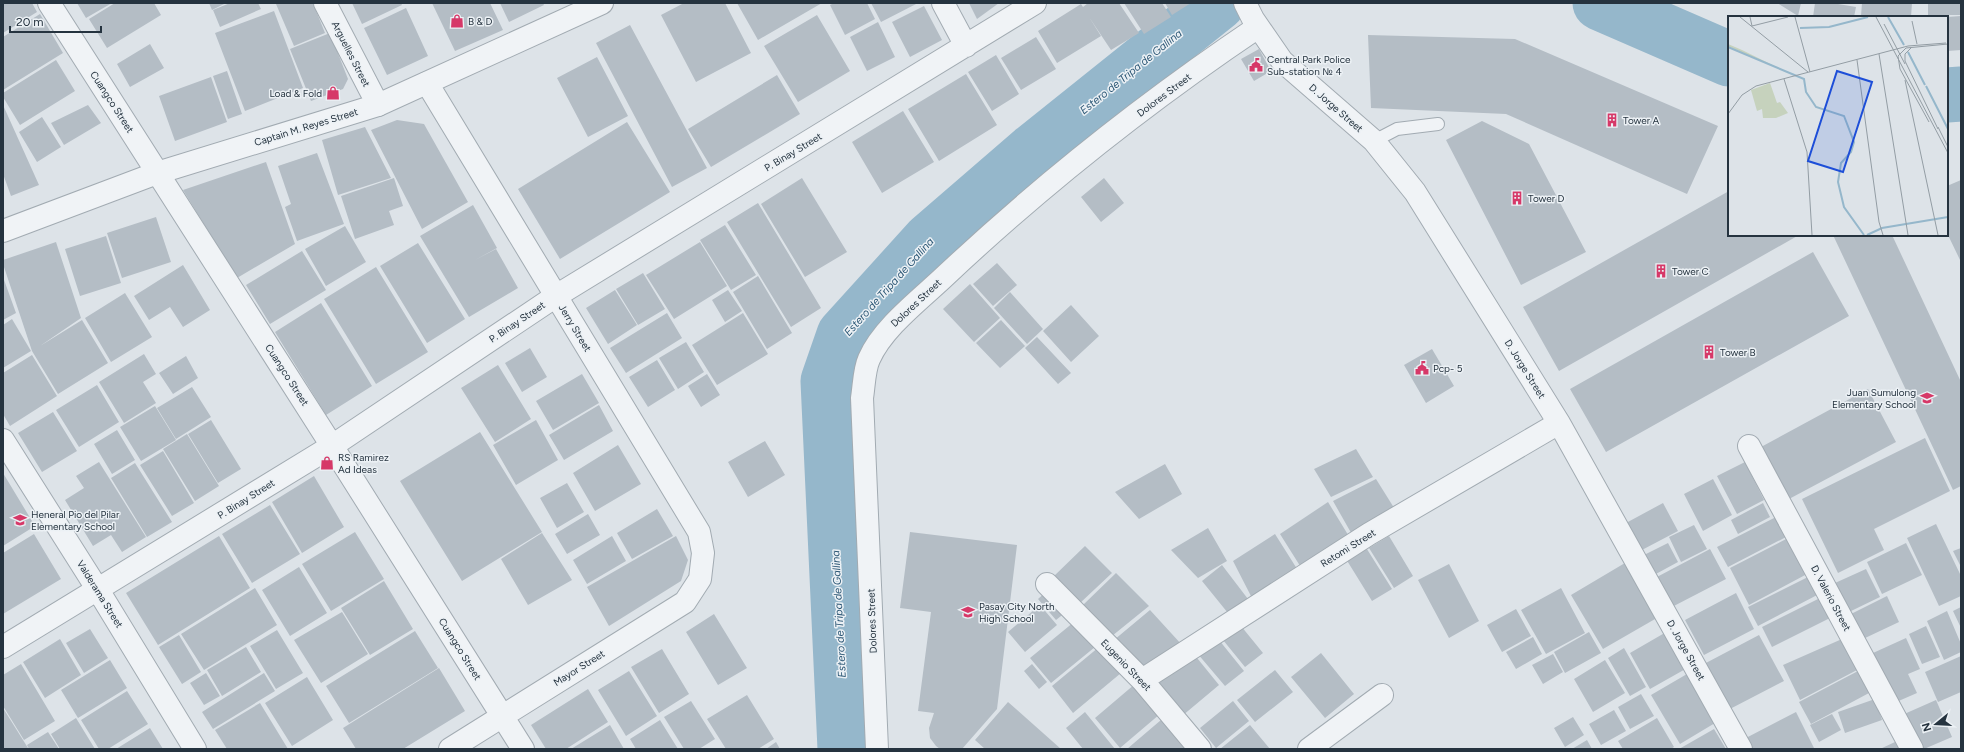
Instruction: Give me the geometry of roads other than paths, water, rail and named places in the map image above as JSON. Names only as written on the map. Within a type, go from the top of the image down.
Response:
[{"type":"street","name":"Cuangco Street","points":[[49,3],[332,446],[523,749]]},
{"type":"street","name":"Arguelles Street","points":[[325,3],[378,105]]},
{"type":"street","name":"Captain M. Reyes Street","points":[[3,231],[157,173],[378,105],[602,3]]},
{"type":"street","points":[[943,3],[966,46]]},
{"type":"street","name":"P. Binay Street","points":[[3,647],[332,446],[556,296],[1035,3]]},
{"type":"street","name":"D. Jorge Street","points":[[1252,16],[1282,61],[1374,141],[1415,192],[1559,423],[1741,749]]},
{"type":"street","name":"Dolores Street","points":[[877,749],[862,398],[869,360],[890,327],[999,226],[1076,162],[1208,61],[1252,16]]},
{"type":"street","name":"Jerry Street","points":[[428,83],[699,532],[703,553],[700,579]]},
{"type":"street","name":"Retomi Street","points":[[1142,680],[1369,534],[1559,423]]},
{"type":"street","name":"Valderama Street","points":[[3,440],[196,749]]},
{"type":"street","name":"D. Valerio Street","points":[[1749,446],[1912,749]]},
{"type":"street","name":"Mayor Street","points":[[450,749],[685,602],[700,579]]},
{"type":"street","name":"Eugenio Street","points":[[1047,584],[1142,680],[1200,749]]},
{"type":"street","points":[[1309,749],[1382,695]]},
{"type":"lane","points":[[1374,141],[1397,129],[1438,124]]},
{"type":"waterway","name":"Estero de Tripa de Gallina","points":[[845,749],[828,381],[844,335],[930,240],[1033,151],[1218,3]]},
{"type":"waterway","name":"Estero de Tripa de Gallina","points":[[1600,3],[1728,59]]},
{"type":"waterway","name":"Estero de Tripa de Gallina","points":[[1948,95],[1961,94]]},
{"type":"place","name":"B & D","points":[[457,21]]},
{"type":"place","name":"Central Park Police Sub-station № 4","points":[[1256,65]]},
{"type":"place","name":"Load & Fold","points":[[333,93]]},
{"type":"place","name":"Tower A","points":[[1612,120]]},
{"type":"place","name":"Tower D","points":[[1517,198]]},
{"type":"place","name":"Tower C","points":[[1661,271]]},
{"type":"place","name":"Tower B","points":[[1709,352]]},
{"type":"place","name":"Pcp- 5","points":[[1422,368]]},
{"type":"place","name":"Juan Sumulong Elementary School","points":[[1927,398]]},
{"type":"place","name":"RS Ramirez Ad Ideas","points":[[327,463]]},
{"type":"place","name":"Heneral Pio del Pilar Elementary School","points":[[20,520]]},
{"type":"place","name":"Pasay City North High School","points":[[968,612]]}]
